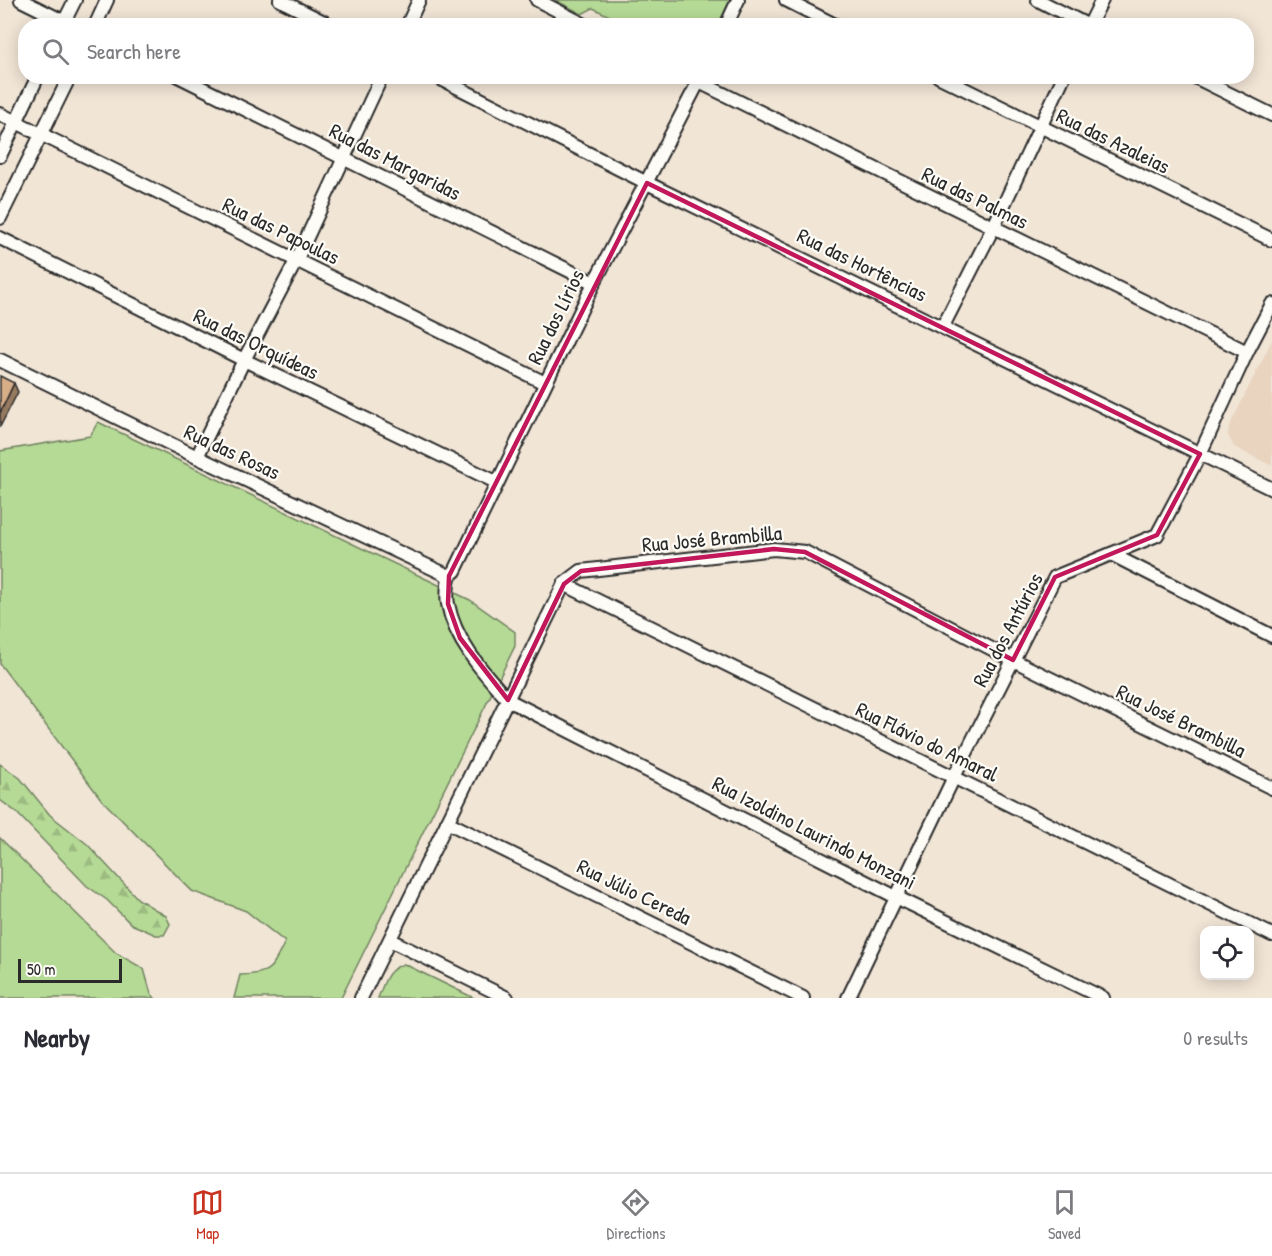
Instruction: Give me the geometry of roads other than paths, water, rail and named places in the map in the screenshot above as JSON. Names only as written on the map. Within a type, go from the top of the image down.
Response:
[{"type":"street","points":[[21,0],[56,18]]},
{"type":"street","points":[[69,18],[75,0]]},
{"type":"street","points":[[98,18],[107,0]]},
{"type":"street","points":[[280,0],[316,18]]},
{"type":"street","points":[[411,18],[419,0]]},
{"type":"street","points":[[537,0],[572,18]]},
{"type":"street","points":[[730,18],[738,0]]},
{"type":"street","points":[[786,0],[821,18]]},
{"type":"street","points":[[1038,0],[1073,18]]},
{"type":"street","points":[[1093,18],[1102,0]]},
{"type":"street","points":[[0,156],[35,84]]},
{"type":"street","points":[[0,218],[66,84]]},
{"type":"street","name":"Rua das Margaridas","points":[[194,84],[594,284]]},
{"type":"street","points":[[197,457],[296,261],[378,84]]},
{"type":"street","name":"Rua das Hortências","points":[[451,84],[647,183],[1272,489]]},
{"type":"street","name":"Rua dos Lírios","points":[[449,576],[455,571],[496,482],[647,183],[693,84]]},
{"type":"street","name":"Rua das Palmas","points":[[708,84],[993,228],[1247,352]]},
{"type":"street","name":"Rua das Azaleias","points":[[954,84],[1039,128],[1272,240]]},
{"type":"street","points":[[943,326],[993,228],[1060,84]]},
{"type":"street","points":[[1209,84],[1272,115]]},
{"type":"street","name":"Rua das Papoulas","points":[[0,114],[545,383]]},
{"type":"street","name":"Rua das Orquídeas","points":[[0,238],[496,482]]},
{"type":"street","name":"Rua dos Antúrios","points":[[848,998],[954,777],[1055,577],[1157,535],[1200,454],[1272,304]]},
{"type":"street","name":"Rua das Rosas","points":[[0,360],[197,457],[449,576]]},
{"type":"street","name":"Rua José Brambilla","points":[[564,584],[581,571],[774,549],[805,552],[1013,660],[1272,788]]},
{"type":"street","points":[[1111,554],[1272,636]]},
{"type":"street","points":[[449,576],[448,604],[460,638],[482,671],[508,700]]},
{"type":"street","points":[[361,998],[564,584]]},
{"type":"street","name":"Rua Flávio do Amaral","points":[[564,584],[1272,935]]},
{"type":"street","name":"Rua Izoldino Laurindo Monzani","points":[[508,700],[896,897],[1103,998]]},
{"type":"street","name":"Rua Júlio Cereda","points":[[447,822],[803,998]]},
{"type":"street","points":[[390,940],[507,998]]}]
